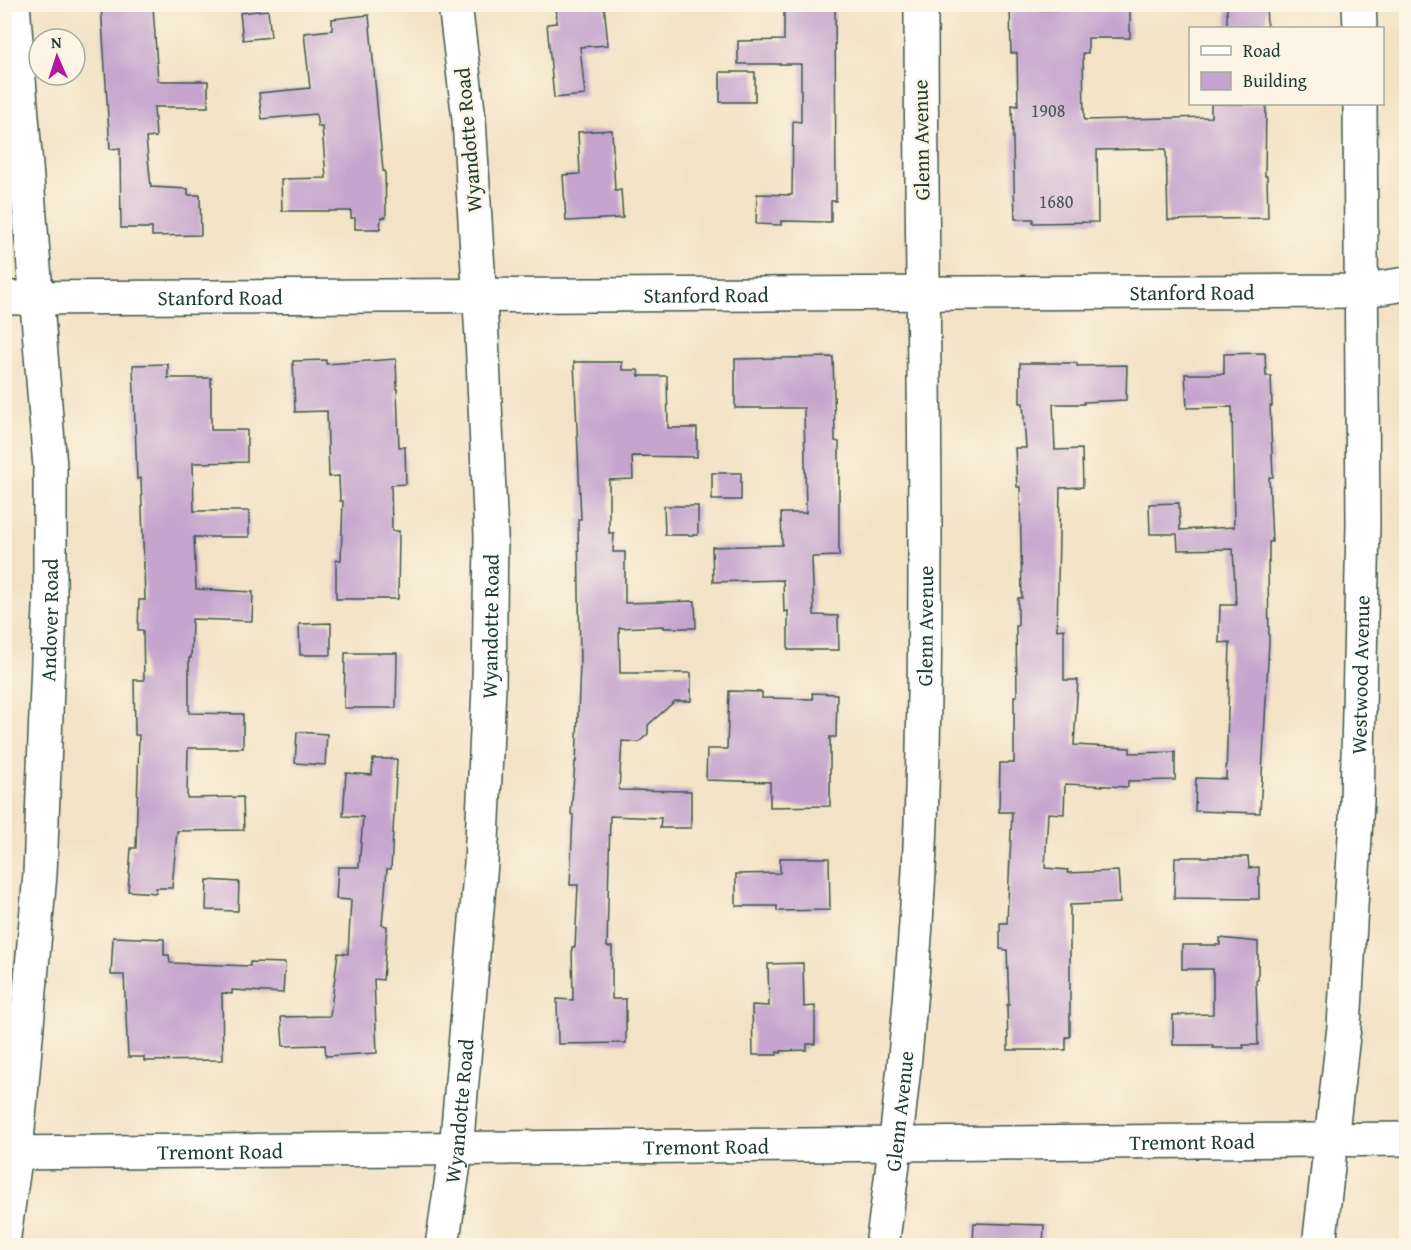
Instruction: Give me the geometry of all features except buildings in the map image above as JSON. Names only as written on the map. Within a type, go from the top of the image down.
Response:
[{"type":"street","name":"Andover Road","points":[[4,1236],[10,1153],[40,874],[49,662],[50,467],[13,4]]},
{"type":"street","name":"Wyandotte Road","points":[[442,1245],[456,1150],[481,863],[489,687],[491,536],[469,119],[455,4]]},
{"type":"street","name":"Glenn Avenue","points":[[882,1245],[896,1145],[913,958],[921,824],[926,514],[921,4]]},
{"type":"street","points":[[1359,4],[1359,27]]},
{"type":"street","name":"Westwood Avenue","points":[[1319,1245],[1344,1027],[1358,802],[1363,524],[1360,105]]},
{"type":"street","name":"Stanford Road","points":[[4,298],[1360,291],[1407,284]]},
{"type":"street","name":"Tremont Road","points":[[10,1153],[1407,1139]]}]
